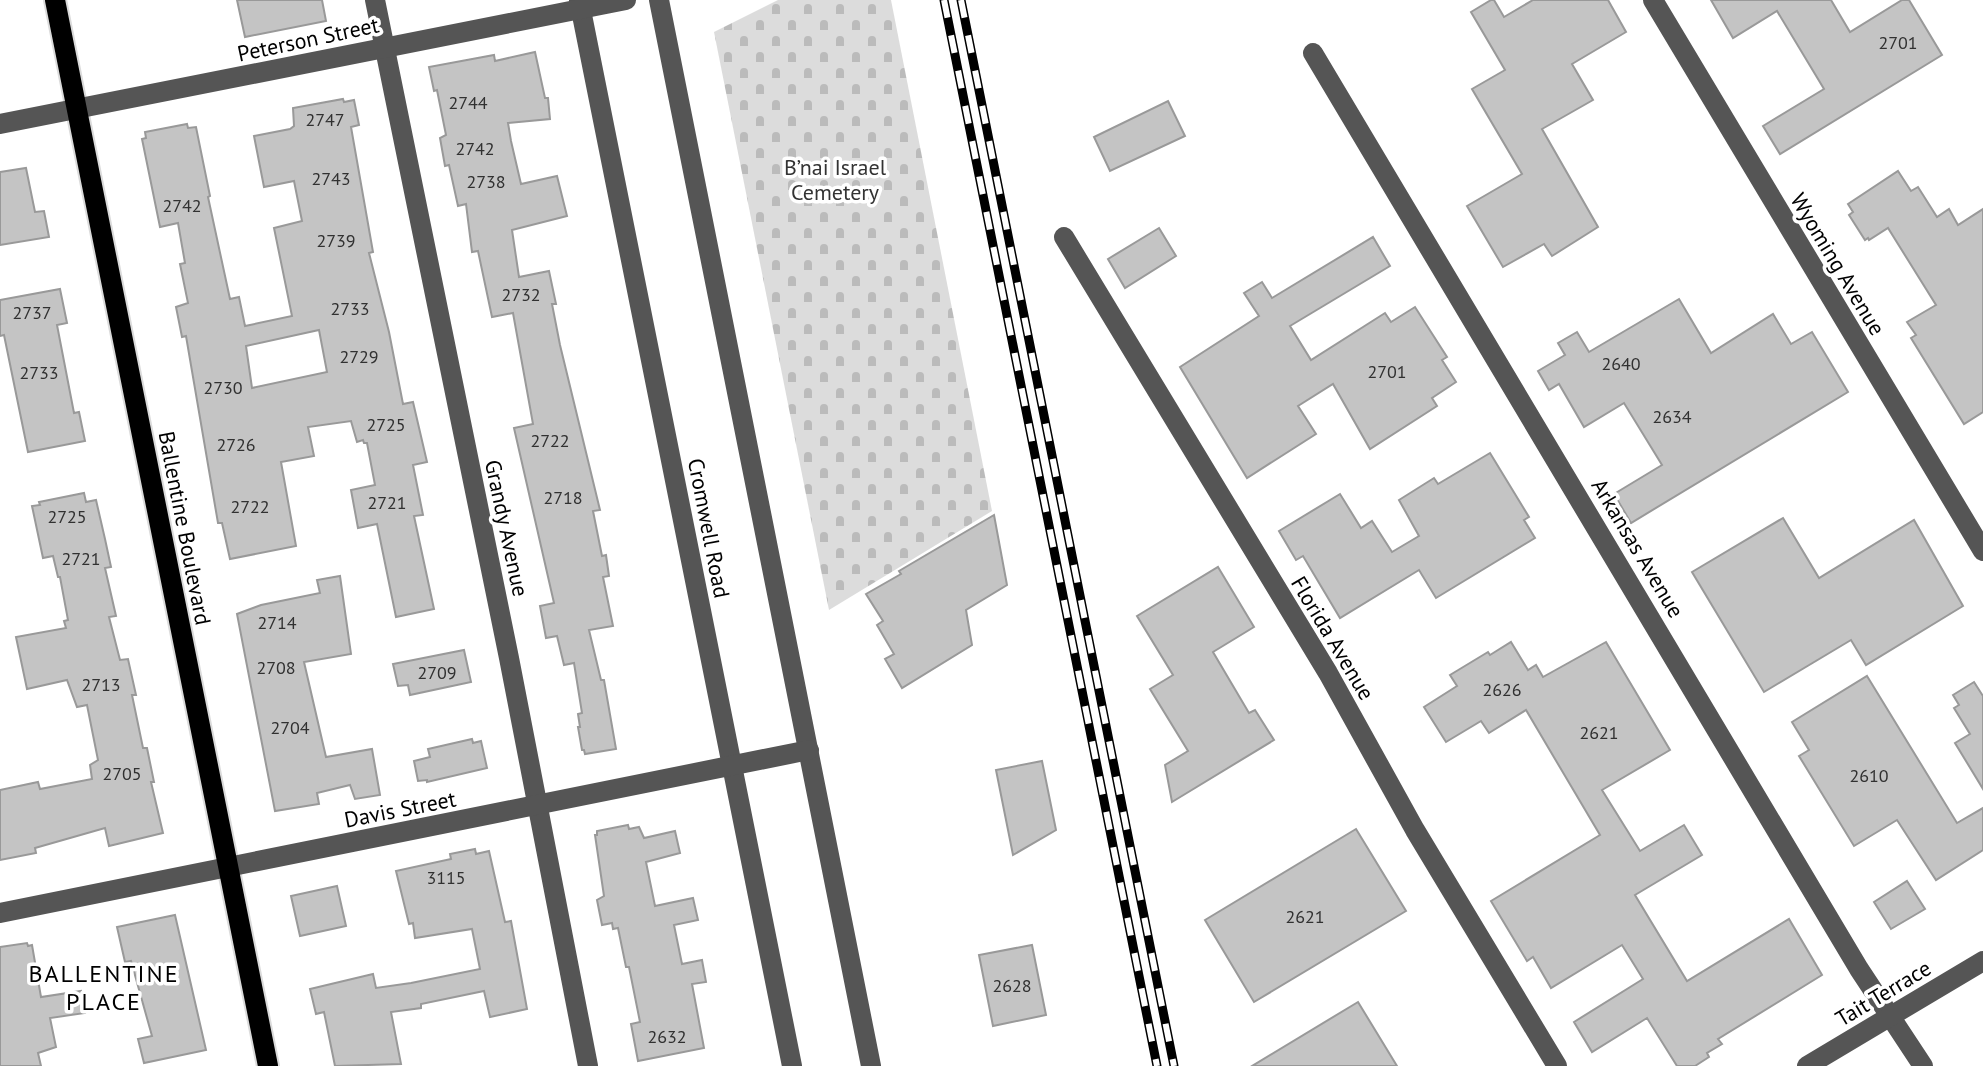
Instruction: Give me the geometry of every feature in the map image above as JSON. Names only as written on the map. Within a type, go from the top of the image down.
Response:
[{"type":"main road","name":"Ballentine Boulevard","points":[[55,0],[268,1066]]},
{"type":"street","name":"Grandy Avenue","points":[[375,0],[588,1066]]},
{"type":"street","name":"Peterson Street","points":[[0,124],[209,84],[580,5],[626,0]]},
{"type":"street","points":[[659,0],[871,1066]]},
{"type":"street","name":"Wyoming Avenue","points":[[1653,0],[1983,551]]},
{"type":"street","name":"Cromwell Road","points":[[580,5],[792,1066]]},
{"type":"street","name":"Arkansas Avenue","points":[[1313,53],[1859,969],[1923,1066]]},
{"type":"street","name":"Florida Avenue","points":[[1064,237],[1328,673],[1415,830],[1557,1066]]},
{"type":"street","name":"Davis Street","points":[[0,913],[809,750]]},
{"type":"street","name":"Tait Terrace","points":[[1807,1066],[1983,961]]},
{"type":"green space","name":"B’nai Israel Cemetery","points":[[778,0],[891,0],[992,511],[829,610],[714,32]]},
{"type":"building","points":[[237,0],[322,0],[326,21],[245,37]]},
{"type":"building","points":[[1491,0],[1504,17],[1533,0],[1608,0],[1626,32],[1572,64],[1593,100],[1542,129],[1598,227],[1552,256],[1544,244],[1503,267],[1467,206],[1522,174],[1472,89],[1505,70],[1471,12]]},
{"type":"building","points":[[1711,0],[1831,0],[1850,32],[1902,0],[1909,0],[1942,55],[1780,154],[1763,126],[1824,89],[1777,11],[1733,38]]},
{"type":"building","points":[[535,52],[545,98],[548,98],[550,119],[508,123],[511,141],[521,184],[557,176],[567,216],[512,230],[519,277],[549,271],[560,345],[600,510],[593,511],[602,556],[606,555],[609,576],[603,577],[613,626],[589,630],[601,680],[604,680],[616,749],[585,754],[578,727],[578,714],[582,713],[574,663],[564,665],[557,636],[546,638],[540,606],[554,603],[514,428],[533,424],[513,313],[492,317],[478,251],[472,252],[466,204],[458,206],[449,165],[445,166],[440,138],[446,135],[429,67],[494,55],[495,61]]},
{"type":"building","points":[[343,99],[344,102],[354,100],[359,125],[351,127],[373,252],[369,253],[403,404],[413,402],[427,462],[413,465],[423,515],[414,516],[434,609],[396,617],[377,524],[358,528],[351,490],[375,485],[367,443],[363,440],[357,442],[351,421],[308,427],[314,456],[281,462],[296,546],[230,559],[222,523],[218,523],[186,336],[182,337],[176,307],[188,303],[180,264],[185,263],[178,223],[160,227],[142,139],[146,138],[145,132],[187,124],[188,128],[196,127],[230,299],[239,297],[245,326],[292,316],[274,228],[302,221],[294,181],[264,187],[254,136],[290,129],[294,126],[293,108]],"holes":[[[319,330],[327,372],[252,388],[246,346]]]},
{"type":"building","points":[[1168,101],[1185,136],[1110,171],[1094,137]]},
{"type":"building","points":[[26,168],[35,212],[44,211],[49,237],[0,245],[0,172]]},
{"type":"building","points":[[1898,171],[1911,191],[1918,187],[1937,217],[1949,209],[1958,225],[1983,209],[1983,412],[1964,424],[1911,338],[1916,335],[1907,322],[1936,305],[1888,228],[1865,240],[1849,215],[1853,212],[1848,204]]},
{"type":"building","points":[[1159,228],[1176,256],[1125,288],[1108,259]]},
{"type":"building","points":[[1373,237],[1390,266],[1290,326],[1311,360],[1385,313],[1391,322],[1415,307],[1447,357],[1442,360],[1456,382],[1432,398],[1437,406],[1370,449],[1333,384],[1298,406],[1316,434],[1247,478],[1180,367],[1259,316],[1244,293],[1262,282],[1272,298]]},
{"type":"building","points":[[60,289],[67,323],[57,325],[74,413],[79,412],[85,441],[28,452],[4,335],[0,336],[0,300]]},
{"type":"building","points":[[1679,299],[1711,353],[1773,314],[1791,344],[1812,332],[1848,392],[1631,523],[1614,494],[1662,465],[1624,403],[1584,427],[1559,384],[1549,390],[1538,371],[1565,355],[1558,343],[1577,332],[1589,352]]},
{"type":"building","points":[[1490,453],[1529,517],[1524,520],[1535,538],[1436,598],[1419,570],[1340,618],[1303,556],[1296,560],[1279,531],[1340,494],[1361,528],[1372,521],[1392,552],[1419,536],[1399,500],[1434,478],[1438,484]]},
{"type":"building","points":[[84,493],[86,502],[96,500],[111,567],[105,568],[116,616],[109,617],[120,660],[128,659],[136,695],[132,695],[143,748],[147,748],[163,833],[109,846],[105,828],[35,848],[36,853],[0,860],[0,790],[38,782],[40,789],[92,779],[90,765],[98,760],[87,705],[77,707],[67,680],[27,689],[16,637],[66,628],[64,621],[68,620],[60,577],[53,556],[43,558],[32,506]]},
{"type":"building","points":[[994,515],[1007,585],[966,610],[972,645],[902,688],[885,659],[894,654],[877,625],[883,621],[866,594]]},
{"type":"building","points":[[1783,518],[1819,578],[1914,520],[1963,606],[1866,665],[1851,640],[1764,692],[1692,572]]},
{"type":"building","points":[[1218,567],[1254,627],[1213,652],[1249,713],[1255,710],[1274,740],[1172,802],[1165,765],[1188,751],[1150,689],[1173,675],[1137,616]]},
{"type":"building","points":[[340,576],[351,654],[304,662],[326,757],[372,749],[380,795],[355,799],[350,785],[317,793],[319,804],[275,811],[237,614],[261,605],[320,593],[317,580]]},
{"type":"building","points":[[1511,642],[1528,670],[1536,665],[1543,677],[1606,642],[1670,750],[1602,790],[1640,851],[1684,825],[1702,855],[1635,895],[1687,981],[1789,919],[1822,975],[1718,1039],[1722,1044],[1707,1053],[1709,1057],[1695,1066],[1677,1066],[1647,1018],[1592,1052],[1574,1022],[1643,979],[1622,945],[1551,988],[1533,957],[1527,961],[1491,901],[1600,835],[1526,710],[1489,733],[1481,721],[1446,742],[1424,707],[1457,686],[1450,675]]},
{"type":"building","points":[[464,650],[471,682],[410,695],[408,685],[398,686],[393,664]]},
{"type":"building","points":[[1867,676],[1957,823],[1983,808],[1983,850],[1936,880],[1897,820],[1854,846],[1799,756],[1809,750],[1792,722]]},
{"type":"building","points":[[1974,682],[1983,696],[1983,789],[1955,743],[1970,734],[1954,708],[1959,705],[1953,695]]},
{"type":"building","points":[[472,739],[473,743],[481,741],[487,768],[427,782],[418,781],[414,761],[430,757],[428,749]]},
{"type":"building","points":[[1042,761],[1056,830],[1013,855],[996,770]]},
{"type":"building","points":[[628,825],[629,829],[639,827],[644,838],[675,831],[680,853],[646,862],[655,906],[693,898],[698,920],[674,925],[682,964],[702,960],[706,982],[692,984],[704,1048],[638,1061],[631,1024],[640,1022],[629,967],[626,967],[618,928],[613,929],[612,923],[602,925],[597,900],[604,896],[595,835],[597,831]]},
{"type":"building","points":[[1356,829],[1406,911],[1254,1002],[1205,920]]},
{"type":"building","points":[[475,849],[476,854],[489,851],[505,922],[511,921],[527,1009],[490,1017],[484,991],[421,1004],[421,1008],[391,1012],[401,1064],[335,1066],[324,1012],[316,1014],[310,989],[373,974],[376,988],[480,969],[472,929],[415,938],[396,871],[451,859],[450,854]]},
{"type":"building","points":[[1907,881],[1925,909],[1891,929],[1874,902]]},
{"type":"building","points":[[337,886],[346,926],[300,936],[291,896]]},
{"type":"building","points":[[175,915],[206,1050],[144,1063],[138,1039],[152,1036],[131,961],[125,962],[117,927]]},
{"type":"building","points":[[27,943],[28,946],[32,945],[41,997],[81,991],[85,1013],[50,1018],[56,1047],[38,1053],[41,1066],[0,1066],[0,947]]},
{"type":"building","points":[[1032,945],[1046,1015],[993,1026],[979,955]]},
{"type":"building","points":[[1358,1002],[1397,1066],[1252,1066]]},
{"type":"railway","points":[[944,0],[1157,1066]]},
{"type":"railway","points":[[961,0],[1174,1066]]},
{"type":"district","name":"BALLENTINE PLACE","points":[[104,987]]}]
